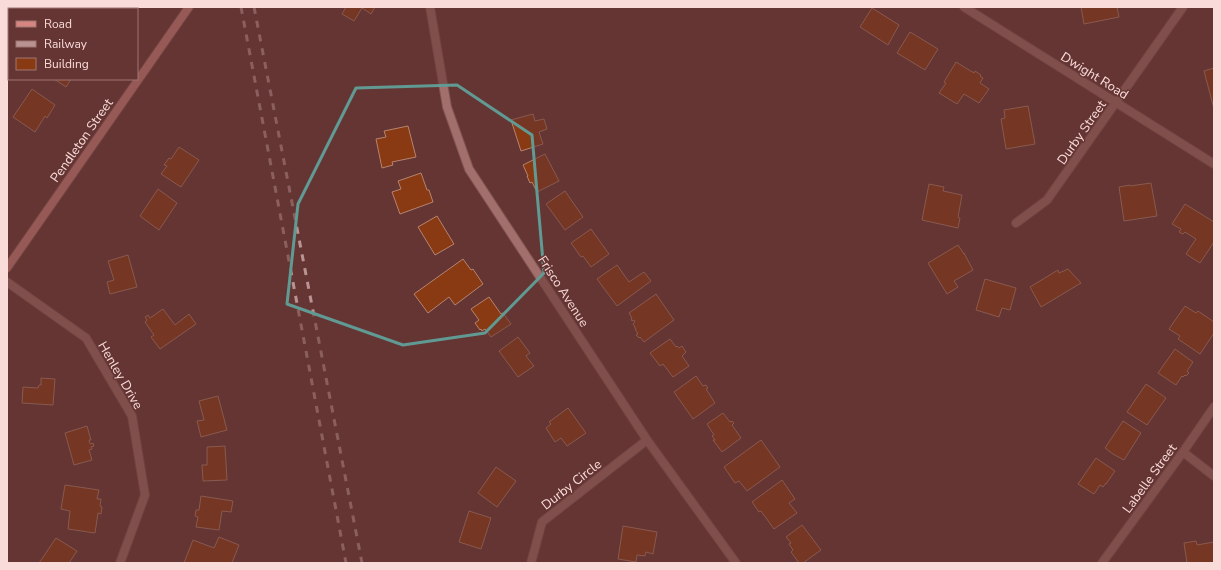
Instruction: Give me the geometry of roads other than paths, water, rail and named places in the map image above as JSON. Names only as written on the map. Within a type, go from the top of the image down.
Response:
[{"type":"main road","name":"Pendleton Street","points":[[7,268],[189,7]]},
{"type":"street","name":"Frisco Avenue","points":[[430,7],[447,107],[469,169],[647,440],[736,563]]},
{"type":"street","name":"Dwight Road","points":[[964,7],[1214,164]]},
{"type":"street","name":"Durby Street","points":[[1016,223],[1047,200],[1184,7]]},
{"type":"street","name":"Henley Drive","points":[[7,282],[86,338],[132,416],[145,495],[120,563]]},
{"type":"street","name":"Labelle Street","points":[[1102,563],[1214,407]]},
{"type":"street","name":"Durby Circle","points":[[531,563],[542,522],[647,440]]},
{"type":"street","points":[[1183,452],[1214,476]]},
{"type":"railway","points":[[241,7],[346,563]]},
{"type":"railway","points":[[254,7],[362,563]]}]
